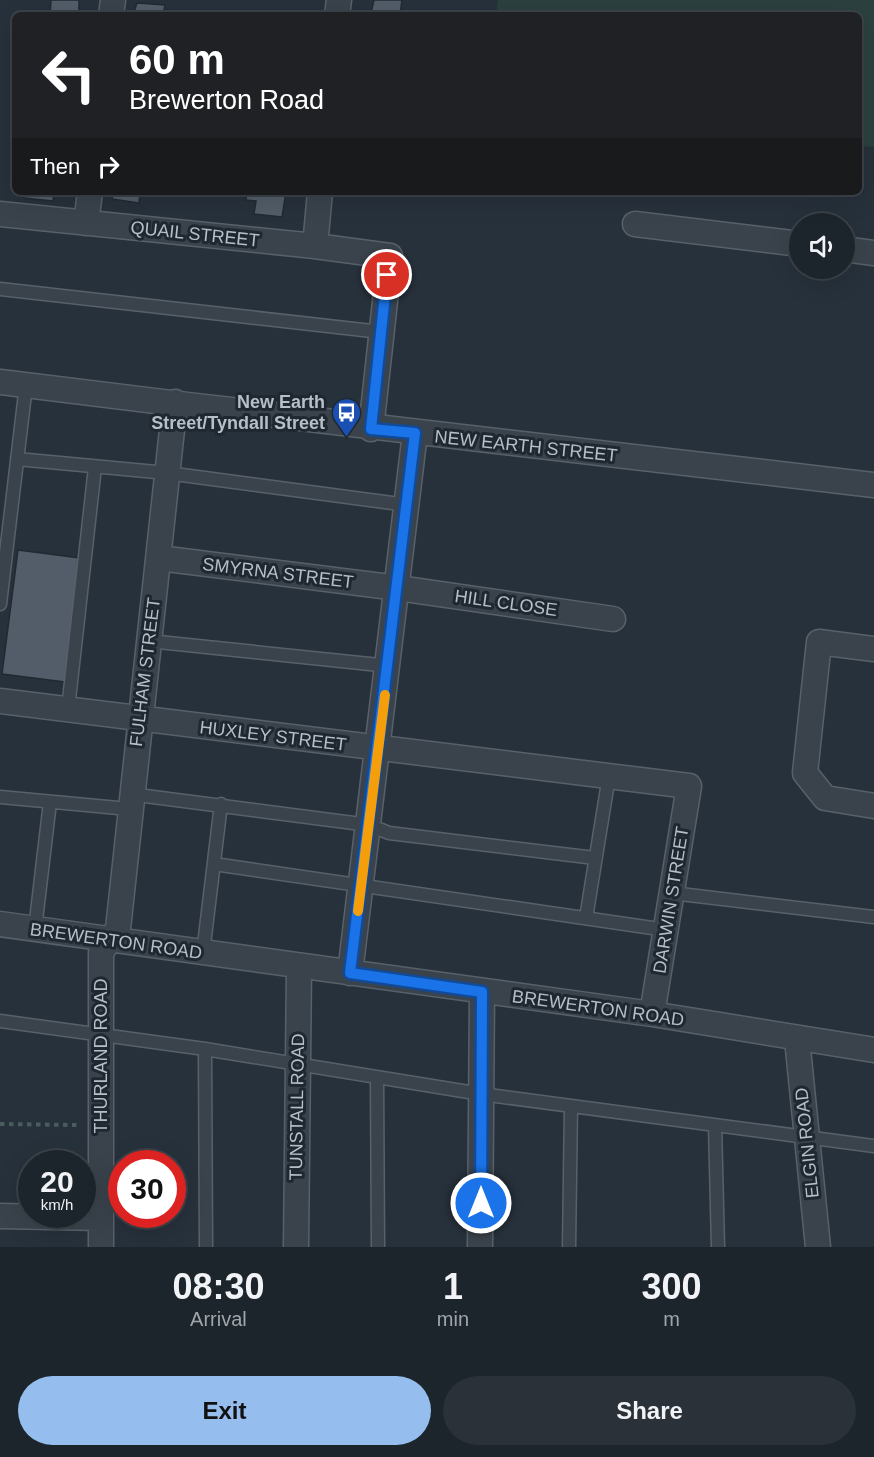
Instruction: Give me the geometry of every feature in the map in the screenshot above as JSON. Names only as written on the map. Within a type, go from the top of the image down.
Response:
[{"type":"street","points":[[86,223],[90,195]]},
{"type":"street","points":[[315,246],[320,195]]},
{"type":"street","name":"QUAIL STREET","points":[[0,214],[315,246],[390,256],[381,332]]},
{"type":"street","points":[[635,224],[789,243]]},
{"type":"street","points":[[855,250],[874,253]]},
{"type":"street","points":[[371,429],[381,332]]},
{"type":"street","name":"NEW EARTH STREET","points":[[0,382],[175,402],[371,429],[874,485]]},
{"type":"street","name":"FULHAM STREET","points":[[109,939],[118,928],[175,402]]},
{"type":"street","points":[[350,973],[379,750],[415,433]]},
{"type":"street","name":"SMYRNA STREET","points":[[159,558],[398,588]]},
{"type":"street","name":"HILL CLOSE","points":[[398,588],[614,619]]},
{"type":"street","points":[[874,649],[819,642],[805,773],[825,798],[874,806]]},
{"type":"street","name":"HUXLEY STREET","points":[[0,701],[379,750],[689,786]]},
{"type":"street","name":"DARWIN STREET","points":[[652,1014],[689,786]]},
{"type":"street","name":"BREWERTON ROAD","points":[[0,924],[652,1014],[874,1050]]},
{"type":"street","name":"THURLAND ROAD","points":[[101,1247],[99,1034],[101,952],[109,939]]},
{"type":"street","name":"TUNSTALL ROAD","points":[[296,1247],[299,967]]},
{"type":"street","points":[[480,1247],[482,992]]},
{"type":"street","name":"ELGIN ROAD","points":[[797,1039],[818,1247]]},
{"type":"street","points":[[0,1216],[101,1218]]},
{"type":"lane","points":[[0,288],[381,332]]},
{"type":"lane","points":[[0,604],[26,385]]},
{"type":"lane","points":[[17,463],[167,473],[407,505]]},
{"type":"lane","points":[[68,709],[95,467]]},
{"type":"lane","points":[[149,641],[389,666]]},
{"type":"lane","points":[[586,918],[609,776]]},
{"type":"lane","points":[[0,797],[50,802],[221,804],[369,825],[389,832],[594,858]]},
{"type":"lane","points":[[35,929],[50,802]]},
{"type":"lane","points":[[202,953],[221,804]]},
{"type":"lane","points":[[214,864],[666,930]]},
{"type":"lane","points":[[672,893],[874,917]]},
{"type":"lane","points":[[0,1021],[205,1049],[298,1066],[481,1094],[874,1146]]},
{"type":"lane","points":[[205,1049],[206,1247]]},
{"type":"lane","points":[[376,1078],[378,1247]]},
{"type":"lane","points":[[569,1247],[571,1106]]},
{"type":"lane","points":[[715,1125],[718,1247]]},
{"type":"path","points":[[0,1124],[101,1125]]},
{"type":"green space","points":[[498,0],[874,0],[874,147],[862,146],[862,12],[496,12]]},
{"type":"building","points":[[51,0],[79,0],[79,12],[50,12]]},
{"type":"building","points":[[374,0],[402,0],[400,12],[371,12]]},
{"type":"building","points":[[137,3],[165,5],[164,10],[176,11],[176,12],[134,12]]},
{"type":"building","points":[[24,195],[54,195],[53,201],[24,198]]},
{"type":"building","points":[[113,195],[140,195],[139,203],[112,199]]},
{"type":"building","points":[[247,195],[286,195],[282,217],[254,214],[256,201],[246,200]]},
{"type":"building","points":[[18,550],[80,558],[65,682],[2,674]]},
{"type":"slow traffic","points":[[358,911],[385,695]]},
{"type":"place","name":"New Earth Street/Tyndall Street","points":[[346,438]]},
{"type":"route","points":[[387,275],[371,429],[415,433],[389,666],[350,973],[482,992],[481,1203]]}]
